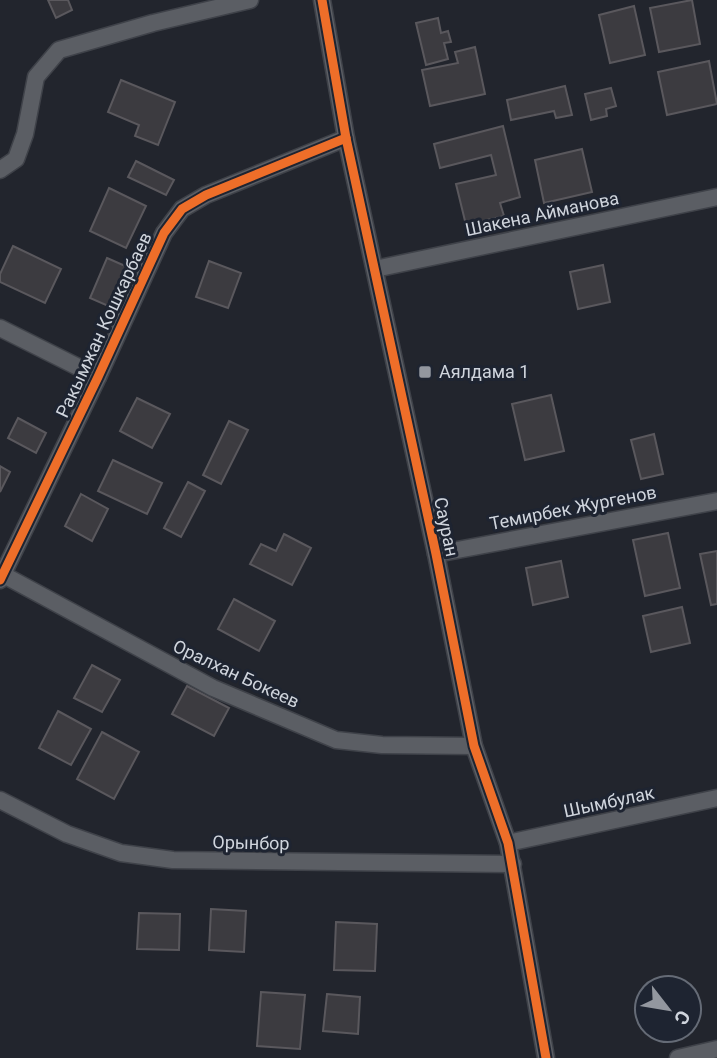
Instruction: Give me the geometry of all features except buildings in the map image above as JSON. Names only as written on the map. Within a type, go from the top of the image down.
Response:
[{"type":"street","points":[[0,170],[16,159],[25,134],[36,77],[60,50],[153,23],[250,0]]},
{"type":"street","name":"Сауран","points":[[322,0],[346,138],[436,554],[474,746],[513,864],[546,1058]]},
{"type":"street","name":"Ракымжан Кошкарбаев","points":[[1,576],[98,377],[163,233],[182,209],[206,195],[346,138]]},
{"type":"street","name":"Шакена Айманова","points":[[375,269],[717,197]]},
{"type":"street","points":[[0,328],[98,377]]},
{"type":"street","name":"Темирбек Жургенов","points":[[436,554],[717,501]]},
{"type":"street","name":"Оралхан Бокеев","points":[[1,576],[213,688],[336,740],[474,746]]},
{"type":"street","name":"Шымбулак","points":[[508,843],[717,798]]},
{"type":"street","name":"Орынбор","points":[[0,800],[67,834],[121,853],[173,860],[513,864]]},
{"type":"street","points":[[678,1058],[717,1049]]},
{"type":"cycle path","points":[[322,0],[346,138],[436,554],[474,746],[508,843],[546,1058]]},
{"type":"cycle path","points":[[0,580],[164,233],[182,209],[206,195],[346,138]]},
{"type":"place","name":"Аялдама 1","points":[[425,372]]}]
